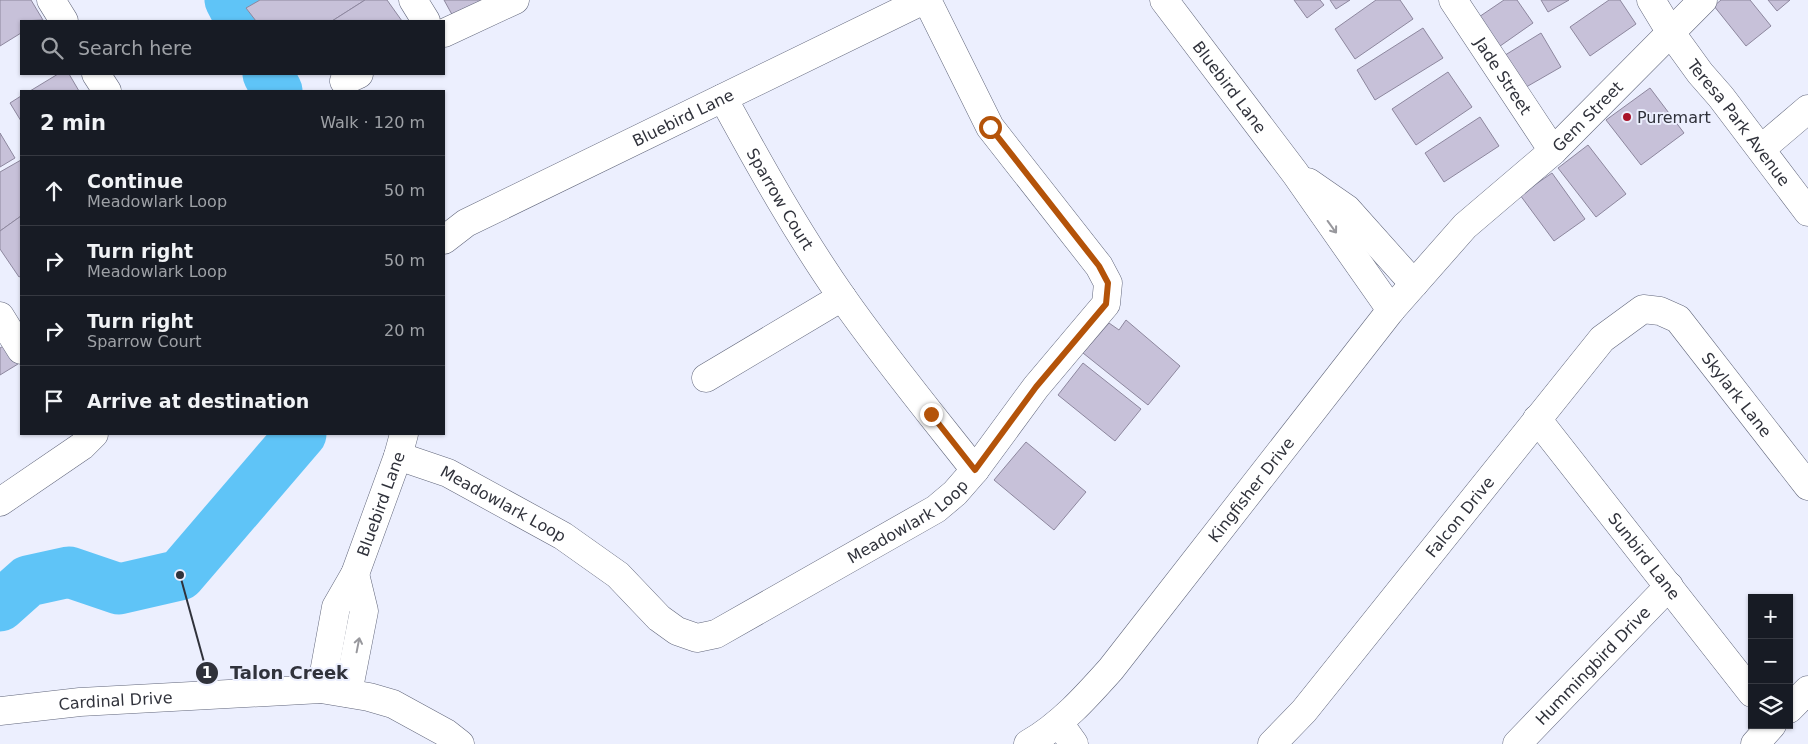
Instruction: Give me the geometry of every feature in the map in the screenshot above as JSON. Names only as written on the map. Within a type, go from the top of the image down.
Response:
[{"type":"street","points":[[51,0],[63,20]]},
{"type":"street","points":[[413,0],[425,20]]},
{"type":"street","points":[[445,33],[515,0]]},
{"type":"street","name":"Bluebird Lane","points":[[445,239],[466,224],[925,0]]},
{"type":"street","name":"Meadowlark Loop","points":[[401,445],[562,536],[618,575],[659,618],[677,631],[696,638],[716,634],[936,509],[975,470],[1036,387],[1106,304],[1108,283],[1099,266],[990,127],[925,0]]},
{"type":"street","name":"Bluebird Lane","points":[[1164,0],[1295,173],[1392,310]]},
{"type":"street","name":"Jade Street","points":[[1453,0],[1553,151]]},
{"type":"street","name":"Teresa Park Avenue","points":[[1651,0],[1671,33],[1808,212]]},
{"type":"street","name":"Gem Street","points":[[1465,226],[1553,151],[1703,0]]},
{"type":"street","points":[[97,75],[106,90]]},
{"type":"street","name":"Sparrow Court","points":[[723,98],[755,158],[794,224],[842,297],[975,470]]},
{"type":"street","points":[[1760,149],[1808,109]]},
{"type":"street","name":"Bluebird Lane","points":[[1295,173],[1347,209],[1414,284]]},
{"type":"street","name":"Kingfisher Drive","points":[[1030,744],[1066,734],[1082,701],[1111,669],[1392,310],[1465,226]]},
{"type":"street","points":[[706,378],[842,297]]},
{"type":"street","name":"Falcon Drive","points":[[1272,744],[1304,711],[1602,339],[1643,309],[1660,310]]},
{"type":"street","name":"Skylark Lane","points":[[1660,310],[1678,319],[1808,486]]},
{"type":"street","points":[[0,316],[20,348]]},
{"type":"street","name":"Sunbird Lane","points":[[1537,419],[1748,688]]},
{"type":"street","points":[[0,502],[84,438]]},
{"type":"street","name":"Bluebird Lane","points":[[321,689],[336,607],[355,574],[401,445]]},
{"type":"street","name":"Bluebird Lane","points":[[348,693],[364,611],[355,574]]},
{"type":"street","name":"Hummingbird Drive","points":[[1517,744],[1669,586]]},
{"type":"street","name":"Cardinal Drive","points":[[0,711],[80,702],[321,689],[348,693],[393,704],[446,733],[460,744]]},
{"type":"street","points":[[1793,705],[1808,690]]},
{"type":"street","points":[[1754,744],[1768,729]]},
{"type":"building","points":[[0,0],[31,0],[43,20],[20,20],[20,34],[0,46]]},
{"type":"building","points":[[260,0],[365,0],[334,20],[255,20],[246,8]]},
{"type":"building","points":[[365,0],[387,0],[401,20],[334,20]]},
{"type":"building","points":[[444,0],[486,0],[455,20]]},
{"type":"building","points":[[1294,0],[1320,0],[1324,5],[1307,18]]},
{"type":"building","points":[[1330,0],[1350,0],[1336,9]]},
{"type":"building","points":[[1376,0],[1400,0],[1413,19],[1355,59],[1335,29]]},
{"type":"building","points":[[1504,0],[1517,0],[1533,23],[1493,51],[1473,21]]},
{"type":"building","points":[[1541,0],[1569,0],[1548,12]]},
{"type":"building","points":[[1609,0],[1620,0],[1636,24],[1590,56],[1570,27]]},
{"type":"building","points":[[1721,0],[1750,0],[1771,26],[1746,46],[1714,6]]},
{"type":"building","points":[[1768,0],[1790,0],[1777,11]]},
{"type":"building","points":[[1423,28],[1443,58],[1375,100],[1357,70]]},
{"type":"building","points":[[1541,33],[1561,67],[1521,90],[1502,57]]},
{"type":"building","points":[[1448,72],[1472,107],[1416,145],[1392,109]]},
{"type":"building","points":[[56,75],[70,75],[78,90],[32,90]]},
{"type":"building","points":[[1650,88],[1684,133],[1641,165],[1606,120]]},
{"type":"building","points":[[20,97],[20,119],[10,103]]},
{"type":"building","points":[[1480,117],[1499,146],[1444,182],[1425,153]]},
{"type":"building","points":[[0,133],[15,158],[0,167]]},
{"type":"building","points":[[1588,145],[1626,194],[1596,217],[1558,168]]},
{"type":"building","points":[[20,161],[20,217],[0,231],[0,172]]},
{"type":"building","points":[[1552,173],[1585,219],[1554,241],[1520,195]]},
{"type":"building","points":[[20,217],[19,277],[0,249],[0,231]]},
{"type":"building","points":[[1126,320],[1180,366],[1148,405],[1083,353],[1109,323],[1119,330]]},
{"type":"building","points":[[7,344],[18,364],[0,375],[0,348]]},
{"type":"building","points":[[1083,363],[1141,409],[1115,441],[1058,395]]},
{"type":"building","points":[[1026,442],[1086,492],[1054,530],[994,480]]},
{"type":"waterway","points":[[230,0],[240,20]]},
{"type":"waterway","points":[[269,75],[276,90]]},
{"type":"waterway","points":[[0,606],[28,581],[69,572],[119,589],[180,575],[300,435]]},
{"type":"place","name":"Puremart","points":[[1627,117]]},
{"type":"place","name":"Talon Creek","points":[[180,575]]},
{"type":"route","points":[[931,414],[975,470],[1036,387],[1106,304],[1108,283],[1099,266],[990,127]]}]
